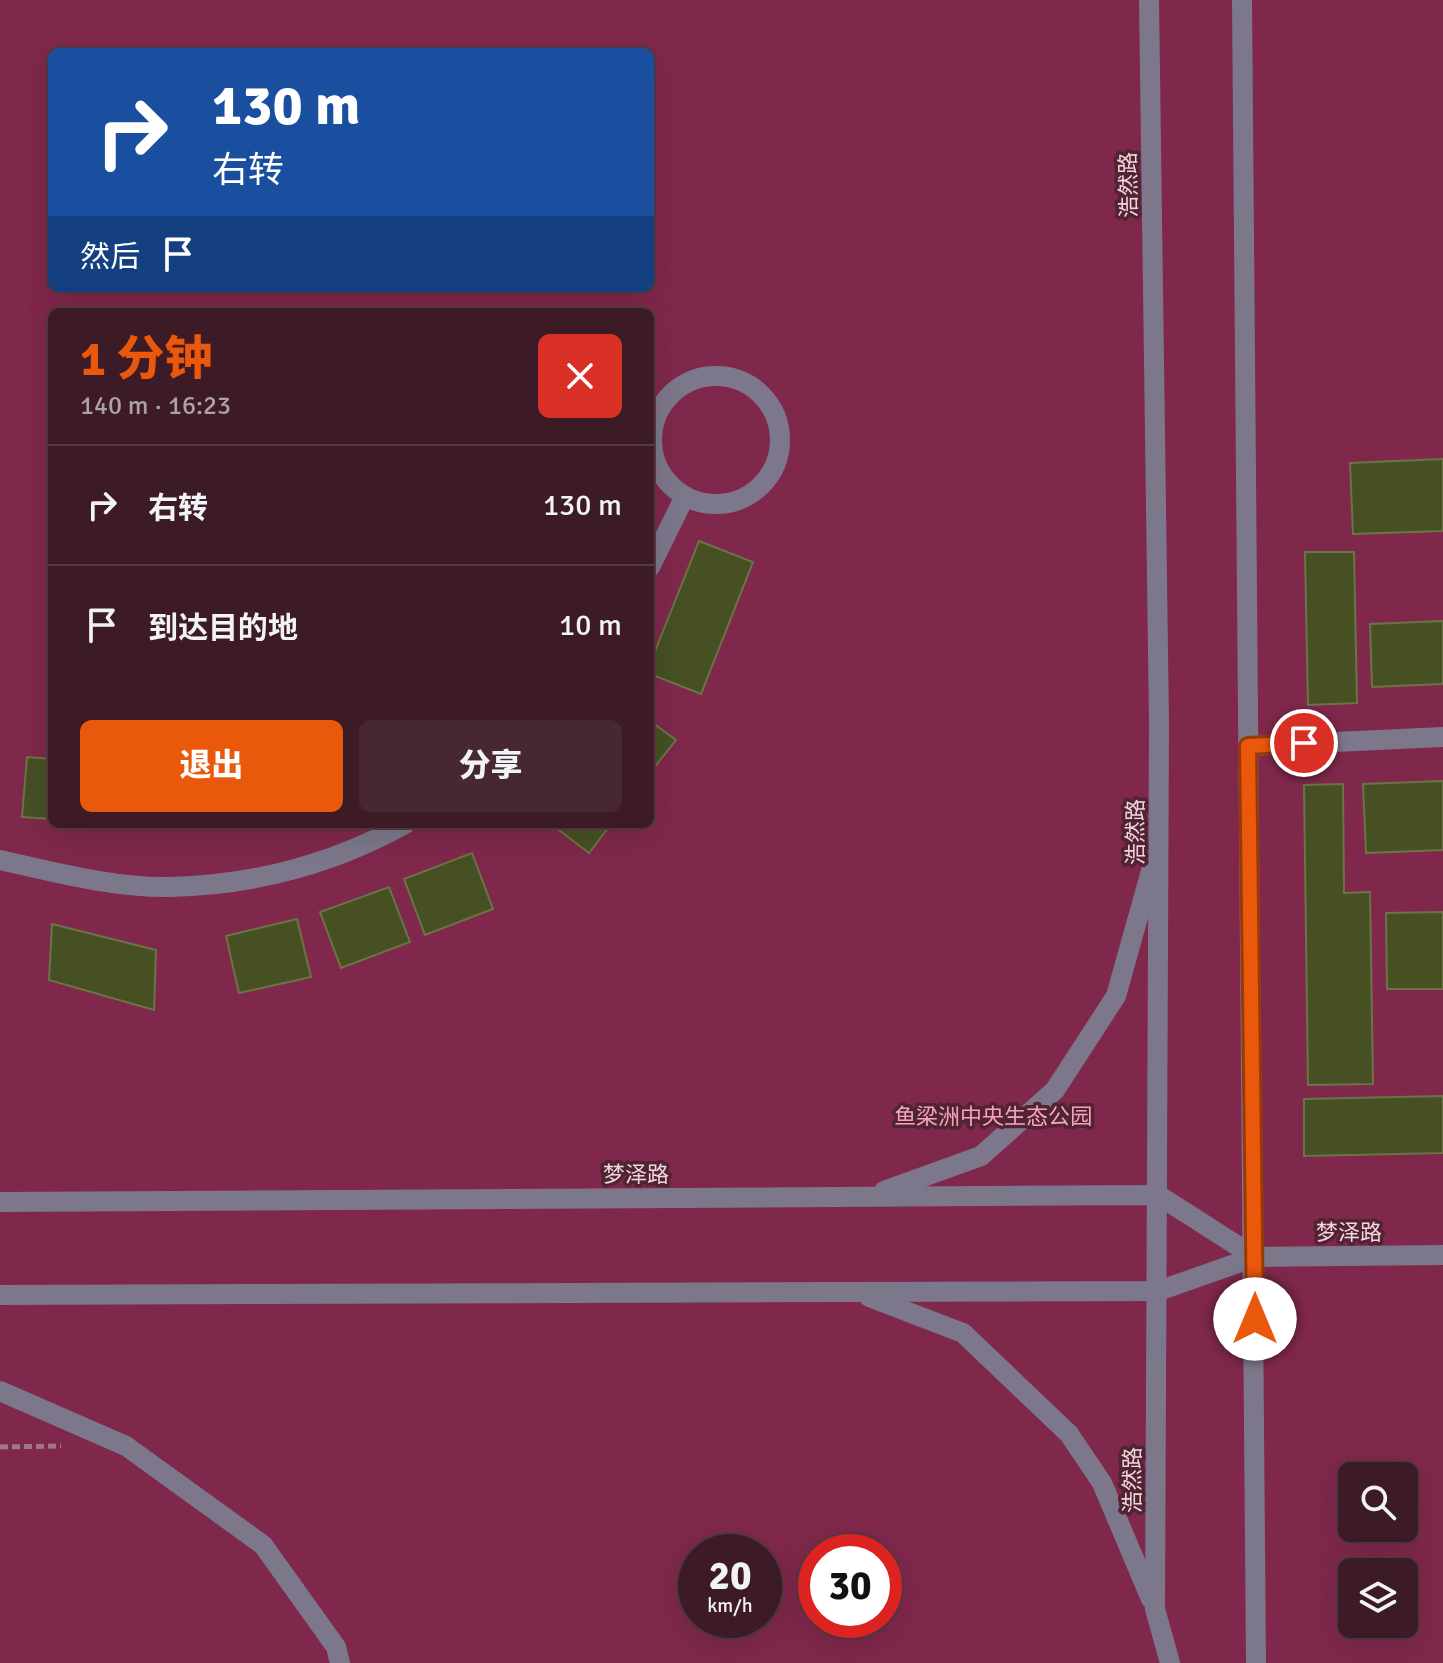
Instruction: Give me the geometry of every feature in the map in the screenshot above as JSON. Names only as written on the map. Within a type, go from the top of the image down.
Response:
[{"type":"street","name":"浩然路","points":[[1149,0],[1159,844],[1155,1609],[1170,1663]]},
{"type":"street","points":[[1242,0],[1255,1257],[1256,1663]]},
{"type":"street","points":[[654,423],[662,406],[675,391],[693,380],[714,376],[735,379],[754,388],[769,403],[778,422],[781,443],[770,474],[748,496],[727,503],[706,503],[685,496],[669,484],[657,466],[654,454]]},
{"type":"street","points":[[654,559],[685,496]]},
{"type":"street","points":[[1248,746],[1443,737]]},
{"type":"street","points":[[0,860],[73,876],[168,887],[283,875],[395,828]]},
{"type":"street","points":[[867,1197],[981,1156],[1055,1090],[1116,996],[1159,844]]},
{"type":"street","points":[[1158,1195],[1255,1257]]},
{"type":"street","name":"梦泽路","points":[[0,1202],[1158,1195]]},
{"type":"street","name":"梦泽路","points":[[0,1295],[1158,1291],[1255,1257],[1443,1255]]},
{"type":"street","points":[[858,1292],[963,1333],[1069,1434],[1102,1483],[1155,1609]]},
{"type":"street","points":[[0,1391],[126,1446],[263,1545],[336,1647],[340,1663]]},
{"type":"green space","name":"鱼梁洲中央生态公园","points":[[0,0],[1443,0],[1443,1663],[0,1663]]},
{"type":"building","points":[[1443,459],[1443,531],[1353,534],[1350,463]]},
{"type":"building","points":[[699,541],[753,562],[701,694],[654,676],[654,654]]},
{"type":"building","points":[[1305,552],[1354,552],[1357,703],[1308,705]]},
{"type":"building","points":[[1443,621],[1443,684],[1372,687],[1370,624]]},
{"type":"building","points":[[654,724],[676,740],[654,768]]},
{"type":"building","points":[[27,757],[48,759],[48,819],[22,817]]},
{"type":"building","points":[[1443,781],[1443,850],[1366,853],[1363,784]]},
{"type":"building","points":[[1343,784],[1344,893],[1370,892],[1373,1084],[1308,1085],[1304,785]]},
{"type":"building","points":[[556,828],[608,828],[589,853]]},
{"type":"building","points":[[472,853],[493,909],[425,935],[404,879]]},
{"type":"building","points":[[389,887],[410,942],[341,968],[320,912]]},
{"type":"building","points":[[1443,912],[1443,989],[1387,989],[1386,913]]},
{"type":"building","points":[[297,919],[311,977],[239,993],[226,936]]},
{"type":"building","points":[[52,924],[156,950],[154,1010],[49,980]]},
{"type":"building","points":[[1443,1096],[1443,1153],[1304,1156],[1304,1099]]},
{"type":"route","points":[[1255,1319],[1248,746],[1304,743]]}]
